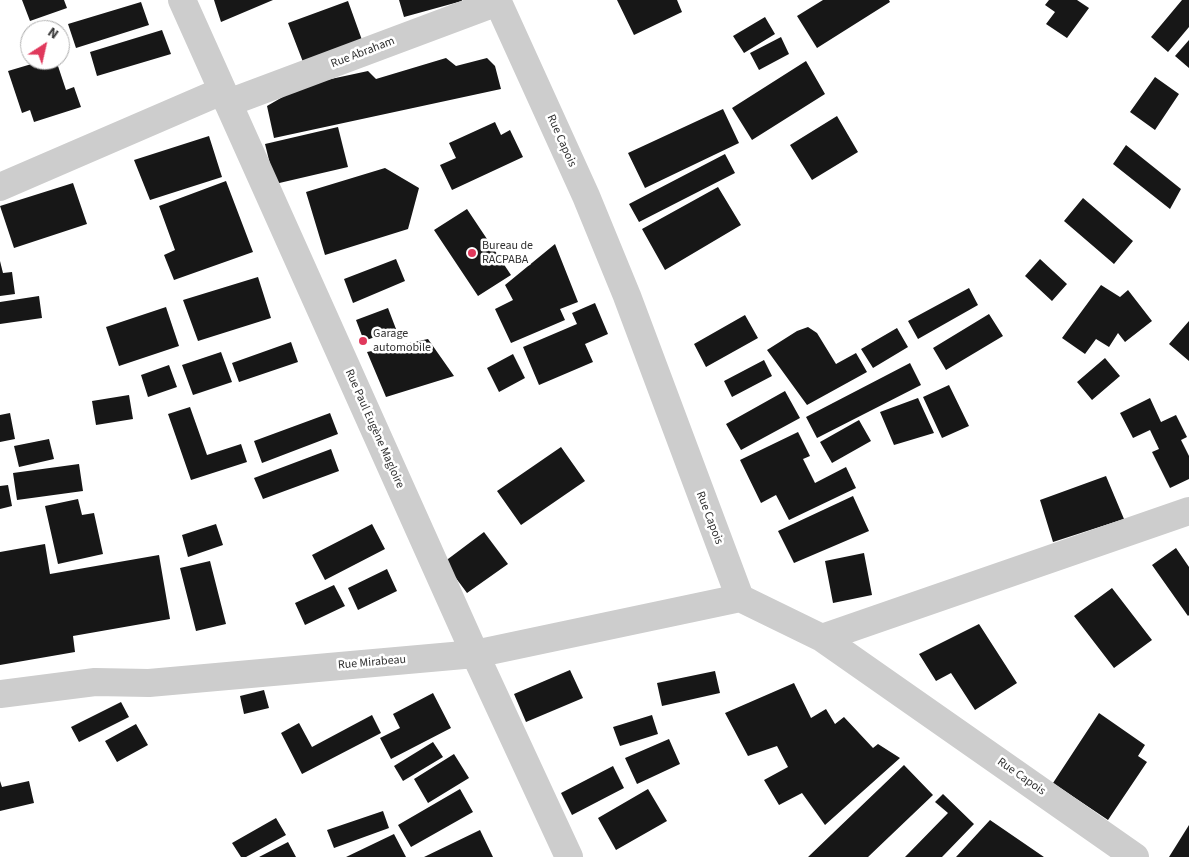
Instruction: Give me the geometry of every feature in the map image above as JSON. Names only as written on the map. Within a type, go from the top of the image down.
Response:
[{"type":"street","name":"Rue Paul Eugène Magloire","points":[[182,0],[475,654],[569,857]]},
{"type":"street","name":"Rue Abraham","points":[[0,186],[225,97],[497,1]]},
{"type":"street","name":"Rue Capois","points":[[497,1],[590,205],[740,598],[822,638],[1135,857]]},
{"type":"street","points":[[822,638],[1189,511]]},
{"type":"street","name":"Rue Mirabeau","points":[[0,694],[95,682],[149,683],[475,654],[740,598]]},
{"type":"building","points":[[22,0],[64,0],[67,8],[30,20]]},
{"type":"building","points":[[214,0],[273,0],[221,22]]},
{"type":"building","points":[[399,0],[462,0],[462,1],[404,17]]},
{"type":"building","points":[[617,0],[677,0],[682,12],[634,35]]},
{"type":"building","points":[[823,0],[889,0],[890,2],[817,48],[797,16]]},
{"type":"building","points":[[1049,0],[1077,0],[1089,8],[1067,38],[1046,24],[1055,12],[1045,5]]},
{"type":"building","points":[[1182,0],[1189,0],[1189,27],[1168,52],[1151,37]]},
{"type":"building","points":[[348,1],[362,40],[303,62],[288,23]]},
{"type":"building","points":[[141,2],[149,25],[76,48],[70,30],[70,23]]},
{"type":"building","points":[[765,17],[775,34],[744,53],[733,36]]},
{"type":"building","points":[[162,30],[171,54],[97,76],[90,52]]},
{"type":"building","points":[[781,37],[789,54],[759,70],[750,53]]},
{"type":"building","points":[[1189,40],[1189,68],[1175,56]]},
{"type":"building","points":[[446,58],[456,66],[487,58],[495,66],[501,89],[274,138],[267,106],[293,91],[317,82],[368,71],[376,79]]},
{"type":"building","points":[[806,61],[825,94],[752,140],[732,108]]},
{"type":"building","points":[[20,67],[20,70],[59,70],[66,90],[74,87],[81,107],[34,122],[30,110],[22,113],[8,71]]},
{"type":"building","points":[[1155,77],[1179,94],[1155,130],[1130,112]]},
{"type":"building","points":[[723,109],[739,143],[645,188],[628,153]]},
{"type":"building","points":[[837,116],[858,152],[812,180],[790,145]]},
{"type":"building","points":[[495,122],[501,135],[510,130],[523,157],[452,190],[440,165],[456,158],[449,143]]},
{"type":"building","points":[[338,127],[348,167],[275,184],[265,144]]},
{"type":"building","points":[[209,136],[222,177],[150,200],[134,160]]},
{"type":"building","points":[[1126,145],[1181,189],[1170,209],[1113,164]]},
{"type":"building","points":[[725,154],[735,173],[639,222],[629,204]]},
{"type":"building","points":[[385,168],[419,188],[408,229],[325,255],[306,192]]},
{"type":"building","points":[[226,181],[253,252],[174,280],[164,255],[175,250],[159,206]]},
{"type":"building","points":[[73,183],[87,224],[14,248],[0,206]]},
{"type":"building","points":[[718,187],[741,225],[665,270],[642,229]]},
{"type":"building","points":[[1083,198],[1133,241],[1114,264],[1064,221]]},
{"type":"building","name":"Bureau de RACPABA","points":[[467,209],[511,275],[478,296],[434,230]]},
{"type":"building","points":[[555,244],[578,302],[560,309],[565,320],[511,343],[495,309],[513,300],[505,285]]},
{"type":"building","points":[[396,259],[405,281],[353,303],[344,279]]},
{"type":"building","points":[[1040,259],[1067,284],[1052,301],[1025,276]]},
{"type":"building","points":[[0,261],[3,273],[12,272],[15,294],[0,296]]},
{"type":"building","points":[[258,277],[271,318],[198,341],[183,300]]},
{"type":"building","points":[[1101,285],[1120,297],[1128,290],[1152,321],[1125,342],[1118,333],[1109,347],[1096,339],[1085,354],[1062,338]]},
{"type":"building","points":[[969,288],[978,305],[918,339],[908,321]]},
{"type":"building","points":[[39,296],[42,318],[0,324],[0,302]]},
{"type":"building","points":[[595,303],[608,334],[585,344],[593,362],[539,385],[523,347],[577,324],[572,313]]},
{"type":"building","points":[[166,307],[179,346],[119,366],[106,327]]},
{"type":"building","points":[[388,308],[396,329],[364,341],[356,320]]},
{"type":"building","points":[[989,314],[1003,336],[946,370],[933,348]]},
{"type":"building","points":[[745,315],[758,338],[706,367],[694,344]]},
{"type":"building","points":[[1189,321],[1189,361],[1169,344]]},
{"type":"building","points":[[808,327],[817,333],[836,364],[856,353],[867,372],[807,405],[767,350],[797,331]]},
{"type":"building","points":[[897,328],[908,347],[873,368],[861,349]]},
{"type":"building","points":[[428,339],[454,376],[386,397],[367,352]]},
{"type":"building","points":[[291,342],[298,362],[239,382],[232,363]]},
{"type":"building","points":[[221,352],[232,382],[193,395],[182,365]]},
{"type":"building","points":[[513,354],[525,378],[499,392],[487,368]]},
{"type":"building","points":[[1105,358],[1120,376],[1092,400],[1077,382]]},
{"type":"building","points":[[764,360],[772,376],[732,397],[724,381]]},
{"type":"building","points":[[910,363],[921,385],[817,438],[806,417]]},
{"type":"building","points":[[169,365],[177,387],[148,397],[141,375]]},
{"type":"building","points":[[949,385],[969,426],[942,438],[923,397]]},
{"type":"building","points":[[785,391],[800,418],[741,450],[726,424]]},
{"type":"building","points":[[129,395],[133,419],[96,425],[92,401]]},
{"type":"building","points":[[918,398],[934,433],[894,445],[880,412]]},
{"type":"building","points":[[1150,398],[1161,422],[1176,415],[1187,437],[1181,440],[1189,456],[1189,479],[1170,488],[1152,452],[1159,449],[1150,430],[1133,438],[1120,413]]},
{"type":"building","points":[[190,407],[207,455],[241,444],[247,462],[191,480],[168,414]]},
{"type":"building","points":[[10,413],[15,439],[0,442],[0,415]]},
{"type":"building","points":[[330,413],[338,434],[262,463],[254,441]]},
{"type":"building","points":[[859,420],[871,441],[832,463],[820,442]]},
{"type":"building","points":[[798,432],[810,456],[803,459],[815,483],[846,467],[856,488],[789,520],[776,495],[761,503],[740,460]]},
{"type":"building","points":[[49,439],[54,459],[19,467],[14,446]]},
{"type":"building","points":[[561,447],[585,481],[521,525],[497,491]]},
{"type":"building","points":[[331,449],[339,471],[263,499],[254,478]]},
{"type":"building","points":[[79,464],[83,491],[17,500],[13,473]]},
{"type":"building","points":[[1106,476],[1124,519],[1053,542],[1040,500]]},
{"type":"building","points":[[8,485],[12,506],[0,509],[0,486]]},
{"type":"building","points":[[853,496],[869,531],[794,563],[778,531]]},
{"type":"building","points":[[78,499],[82,515],[94,513],[103,554],[58,564],[45,506]]},
{"type":"building","points":[[216,524],[223,545],[188,557],[182,535]]},
{"type":"building","points":[[372,524],[385,549],[325,580],[312,555]]},
{"type":"building","points":[[484,532],[508,564],[467,593],[444,562]]},
{"type":"building","points":[[45,544],[50,574],[159,555],[170,619],[73,636],[75,652],[0,665],[0,552]]},
{"type":"building","points":[[1176,548],[1189,567],[1188,616],[1152,565]]},
{"type":"building","points":[[864,553],[872,595],[833,603],[825,561]]},
{"type":"building","points":[[210,561],[226,624],[196,631],[180,568]]},
{"type":"building","points":[[387,569],[397,591],[358,610],[348,588]]},
{"type":"building","points":[[334,585],[345,606],[305,625],[295,603]]},
{"type":"building","points":[[1112,588],[1152,640],[1114,668],[1074,616]]},
{"type":"building","points":[[979,624],[1017,683],[975,710],[951,673],[936,681],[919,654]]},
{"type":"building","points":[[570,670],[583,698],[526,722],[514,694]]},
{"type":"building","points":[[715,671],[720,693],[662,706],[657,683]]},
{"type":"building","points":[[794,683],[811,718],[826,709],[835,724],[844,717],[873,748],[878,744],[900,758],[825,825],[802,793],[779,805],[764,780],[788,767],[777,746],[748,756],[725,713]]},
{"type":"building","points":[[264,690],[269,708],[244,714],[240,696]]},
{"type":"building","points":[[433,693],[451,728],[391,759],[380,738],[400,728],[393,714]]},
{"type":"building","points":[[121,702],[129,717],[79,742],[71,727]]},
{"type":"building","points":[[1099,713],[1145,745],[1138,756],[1147,762],[1108,820],[1053,783]]},
{"type":"building","points":[[372,715],[381,733],[302,774],[281,733],[299,723],[312,747]]},
{"type":"building","points":[[652,715],[658,734],[620,746],[613,727]]},
{"type":"building","points":[[136,724],[148,745],[117,762],[105,741]]},
{"type":"building","points":[[669,739],[680,764],[637,784],[625,758]]},
{"type":"building","points":[[433,742],[443,757],[403,781],[394,766]]},
{"type":"building","points":[[454,754],[469,778],[428,803],[414,779]]},
{"type":"building","points":[[904,765],[933,795],[868,857],[808,857]]},
{"type":"building","points":[[613,766],[624,788],[572,815],[561,793]]},
{"type":"building","points":[[0,781],[2,787],[29,781],[34,803],[0,811]]},
{"type":"building","points":[[460,789],[473,812],[411,847],[398,825]]},
{"type":"building","points":[[648,789],[667,821],[616,850],[598,818]]},
{"type":"building","points":[[943,794],[974,824],[942,857],[905,857],[948,813],[935,802]]},
{"type":"building","points":[[383,811],[389,828],[334,848],[327,830]]},
{"type":"building","points":[[276,818],[286,835],[246,857],[241,857],[232,843]]},
{"type":"building","points":[[990,820],[1044,857],[956,857]]},
{"type":"building","points":[[1189,825],[1189,857],[1169,857]]},
{"type":"building","points":[[480,830],[493,857],[424,857]]},
{"type":"building","points":[[394,834],[406,857],[346,857]]},
{"type":"building","points":[[288,842],[296,857],[259,857]]},
{"type":"place","name":"Bureau de RACPABA","points":[[472,253]]},
{"type":"place","name":"Garage automobile","points":[[363,341]]}]
